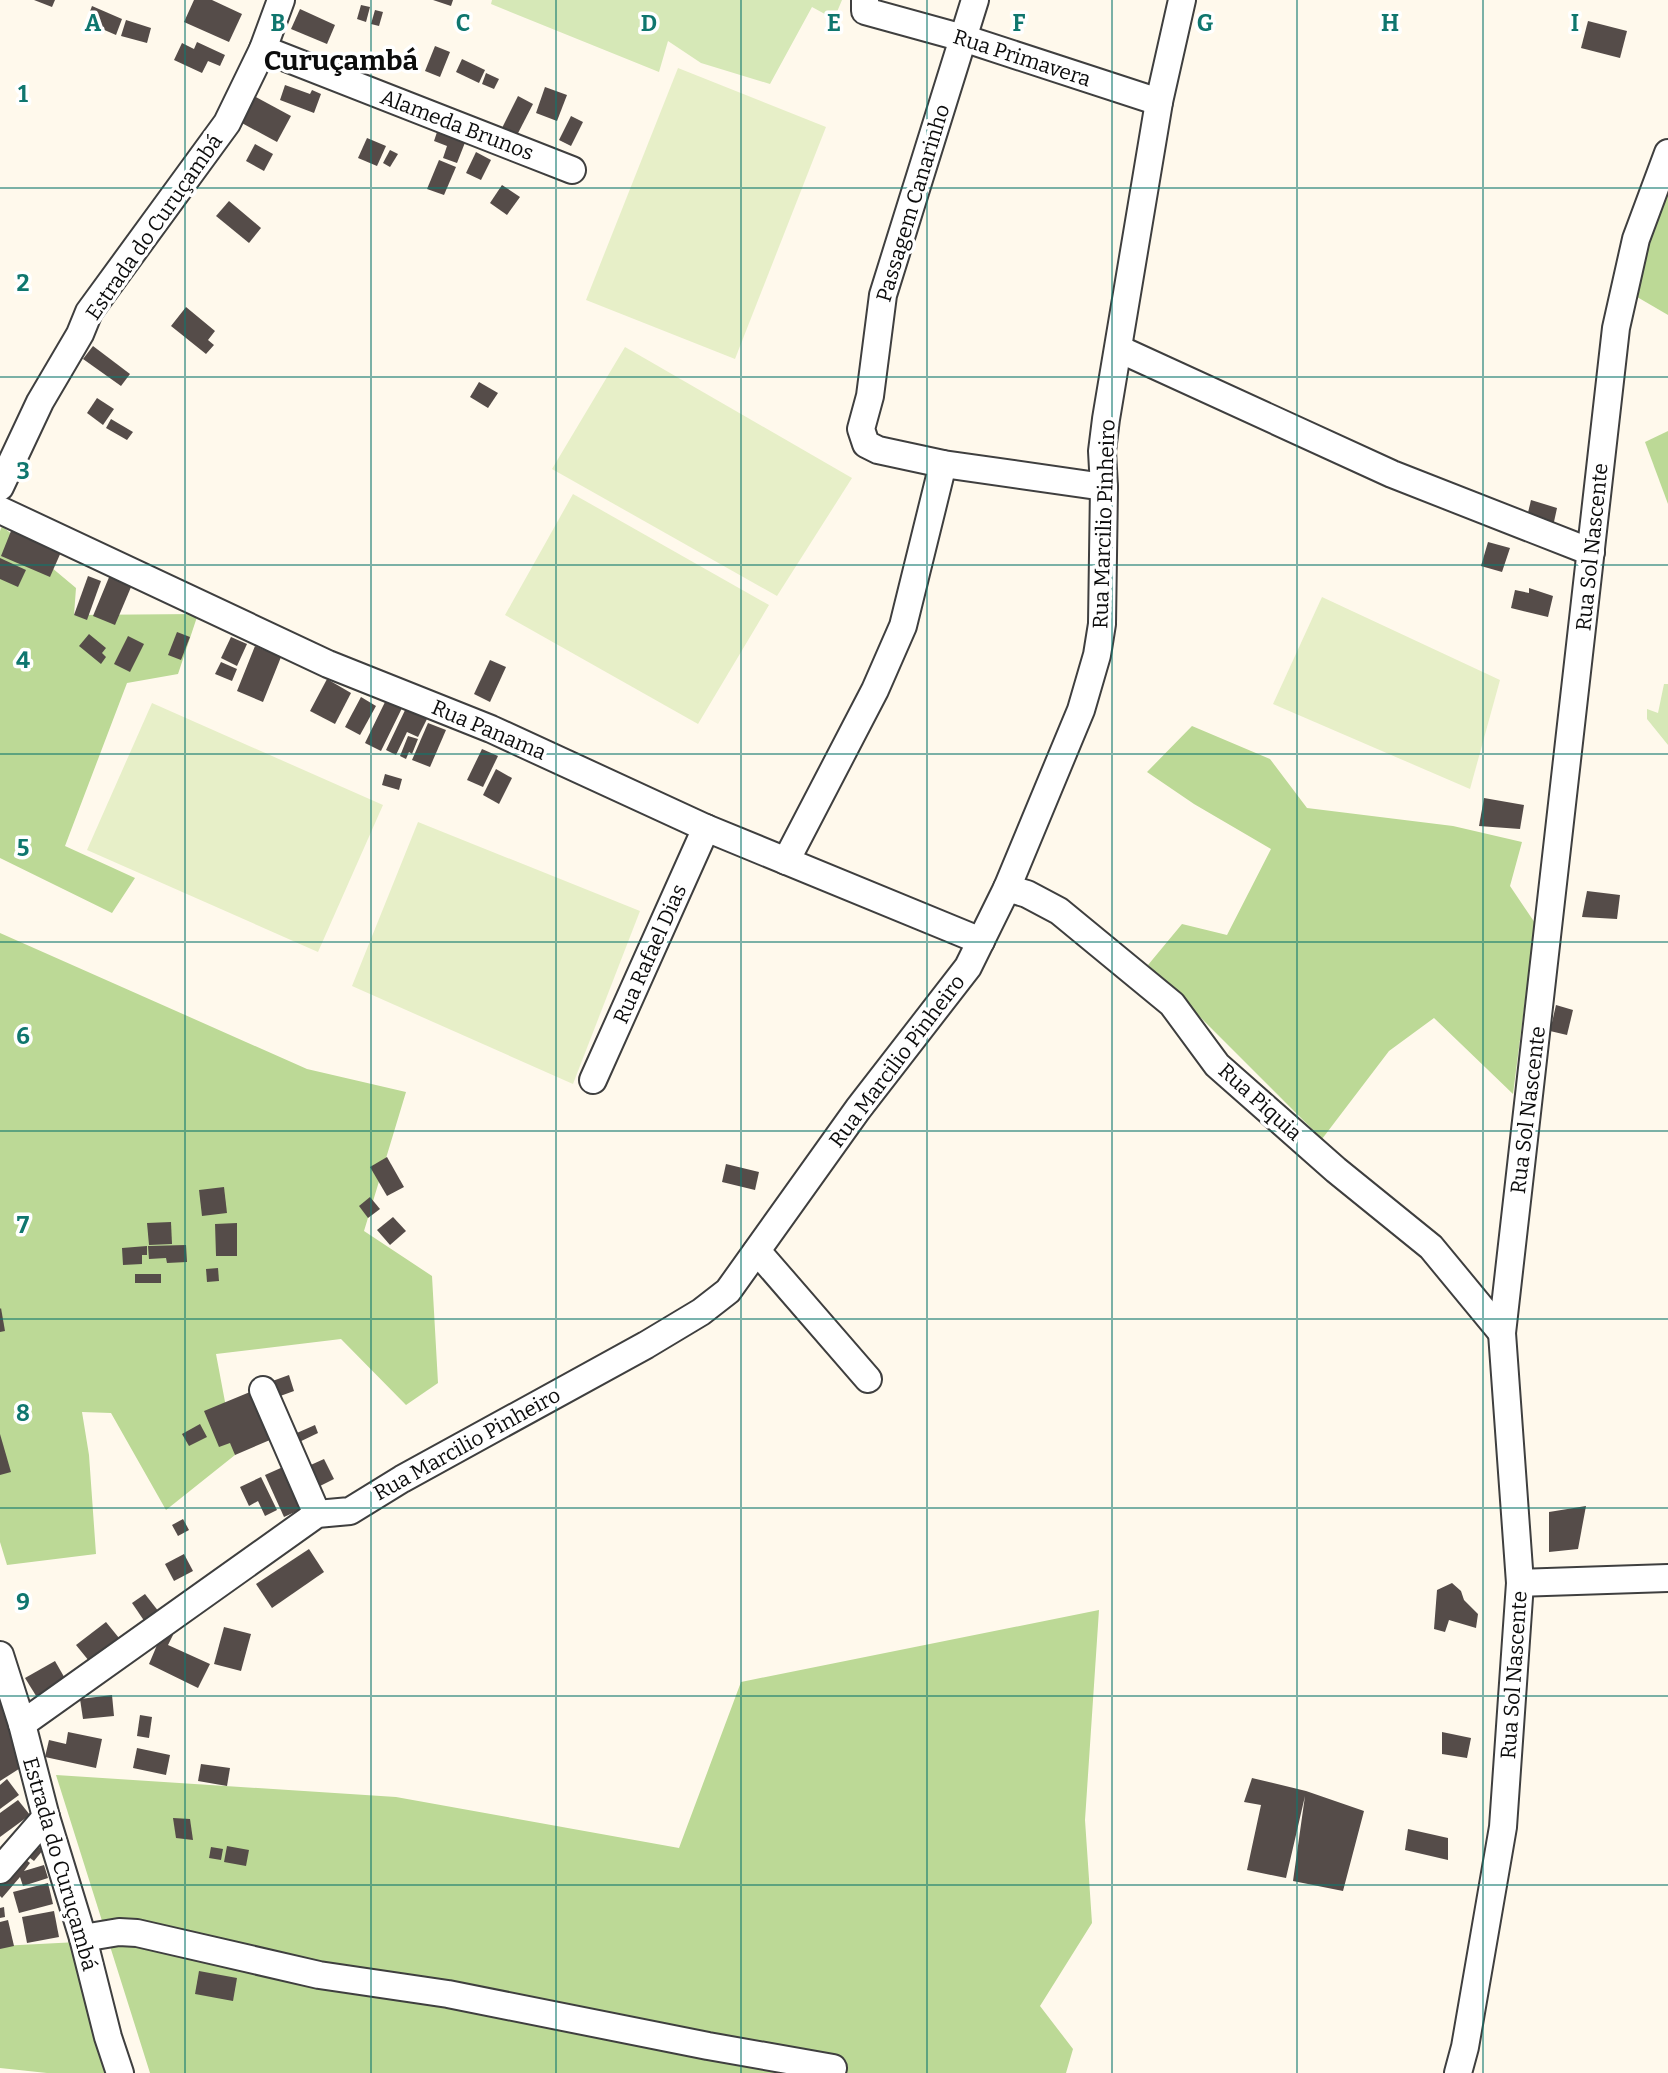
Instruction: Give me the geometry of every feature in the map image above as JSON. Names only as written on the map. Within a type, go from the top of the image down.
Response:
[{"type":"street","name":"Estrada do Curuçambá","points":[[0,487],[40,402],[80,334],[89,312],[227,123],[263,49],[281,0]]},
{"type":"street","name":"Passagem Canarinho","points":[[975,0],[883,295],[870,396],[861,429],[866,444],[878,450],[943,464],[1104,487]]},
{"type":"street","name":"Rua Marcilio Pinheiro","points":[[22,1724],[317,1514],[350,1511],[402,1479],[646,1345],[701,1312],[728,1291],[858,1109],[968,967],[1007,888],[1082,710],[1095,665],[1102,624],[1102,451],[1106,419],[1159,102],[1182,0]]},
{"type":"street","name":"Rua Primavera","points":[[875,8],[1159,102]]},
{"type":"street","name":"Alameda Brunos","points":[[263,49],[572,170]]},
{"type":"street","name":"Rua Sol Nascente","points":[[1458,2073],[1465,2047],[1503,1827],[1520,1583],[1502,1333],[1616,328],[1636,239],[1668,153]]},
{"type":"street","points":[[1119,349],[1392,474],[1591,552]]},
{"type":"street","points":[[786,861],[875,690],[903,626],[943,464]]},
{"type":"street","name":"Rua Panama","points":[[0,510],[328,664],[491,729],[706,828],[981,941]]},
{"type":"street","name":"Rua Rafael Dias","points":[[593,1080],[706,828]]},
{"type":"street","name":"Rua Piquia","points":[[1007,888],[1027,894],[1059,911],[1172,1004],[1217,1065],[1336,1170],[1431,1247],[1502,1333]]},
{"type":"street","points":[[757,1251],[868,1379]]},
{"type":"street","points":[[263,1390],[317,1514]]},
{"type":"street","points":[[1520,1583],[1668,1578]]},
{"type":"street","name":"Estrada do Curuçambá","points":[[0,1655],[22,1724],[120,2073]]},
{"type":"street","points":[[0,1870],[46,1816]]},
{"type":"street","points":[[83,1938],[119,1932],[137,1933],[319,1975],[448,1994],[833,2068]]},
{"type":"green space","points":[[492,0],[842,0],[834,19],[812,7],[770,84],[701,63],[668,41],[659,72],[491,4]]},
{"type":"green space","points":[[678,68],[826,127],[735,359],[586,300]]},
{"type":"green space","points":[[1668,180],[1668,315],[1632,294]]},
{"type":"green space","points":[[625,347],[852,478],[777,596],[552,469]]},
{"type":"green space","points":[[1668,431],[1668,504],[1645,442]]},
{"type":"green space","points":[[573,494],[769,605],[698,724],[505,615]]},
{"type":"green space","points":[[2,526],[76,588],[74,615],[198,614],[178,674],[127,683],[65,846],[135,878],[112,913],[0,858]]},
{"type":"green space","points":[[1322,597],[1500,680],[1470,789],[1273,704]]},
{"type":"green space","points":[[1664,684],[1668,684],[1668,745],[1647,719],[1647,709],[1658,713]]},
{"type":"green space","points":[[152,703],[383,805],[318,952],[87,850]]},
{"type":"green space","points":[[1192,726],[1270,759],[1307,808],[1453,826],[1522,842],[1510,886],[1535,923],[1513,1094],[1434,1018],[1389,1051],[1322,1139],[1148,965],[1182,924],[1227,935],[1271,849],[1194,804],[1147,772]]},
{"type":"green space","points":[[418,822],[640,911],[573,1084],[352,986]]},
{"type":"green space","points":[[0,933],[307,1069],[406,1092],[364,1231],[432,1276],[438,1383],[406,1405],[341,1339],[216,1354],[235,1455],[166,1510],[111,1413],[82,1412],[89,1455],[96,1554],[7,1565],[0,1542]]},
{"type":"green space","points":[[1099,1610],[1085,1820],[1092,1923],[1040,2006],[1073,2049],[1066,2073],[150,2073],[56,1775],[396,1797],[679,1848],[741,1682]]},
{"type":"green space","points":[[78,1942],[110,2073],[47,2073],[0,2068],[0,1946]]},
{"type":"building","points":[[34,0],[55,0],[52,7]]},
{"type":"building","points":[[194,0],[212,0],[242,14],[229,42],[184,22]]},
{"type":"building","points":[[433,0],[453,0],[451,6]]},
{"type":"building","points":[[361,5],[370,7],[366,22],[357,19]]},
{"type":"building","points":[[92,6],[122,19],[116,35],[86,22]]},
{"type":"building","points":[[300,9],[335,25],[327,44],[291,29]]},
{"type":"building","points":[[375,10],[383,12],[379,26],[371,24]]},
{"type":"building","points":[[126,20],[151,28],[147,43],[121,36]]},
{"type":"building","points":[[1588,21],[1627,31],[1620,58],[1581,48]]},
{"type":"building","points":[[197,42],[225,55],[220,66],[208,61],[202,73],[174,60],[182,43],[194,49]]},
{"type":"building","points":[[435,46],[450,52],[440,77],[425,71]]},
{"type":"building","points":[[462,59],[485,70],[479,83],[456,72]]},
{"type":"building","points":[[486,73],[499,79],[494,89],[482,84]]},
{"type":"building","points":[[285,85],[310,94],[312,90],[321,94],[314,113],[280,100]]},
{"type":"building","points":[[545,87],[567,95],[557,121],[536,113]]},
{"type":"building","points":[[254,96],[291,116],[277,142],[240,122]]},
{"type":"building","points":[[518,96],[533,104],[515,139],[500,132]]},
{"type":"building","points":[[571,116],[583,122],[571,146],[559,140]]},
{"type":"building","points":[[438,129],[466,140],[457,163],[443,158],[447,146],[434,141]]},
{"type":"building","points":[[367,138],[386,146],[377,166],[358,158]]},
{"type":"building","points":[[255,144],[273,154],[264,171],[246,161]]},
{"type":"building","points":[[390,150],[398,154],[390,167],[383,163]]},
{"type":"building","points":[[476,152],[491,160],[481,180],[466,173]]},
{"type":"building","points":[[439,160],[456,167],[444,195],[427,189]]},
{"type":"building","points":[[502,185],[520,197],[507,215],[490,203]]},
{"type":"building","points":[[229,201],[261,228],[249,243],[216,216]]},
{"type":"building","points":[[186,307],[215,331],[208,340],[214,345],[206,354],[171,326]]},
{"type":"building","points":[[93,346],[130,374],[121,386],[83,359]]},
{"type":"building","points":[[479,382],[498,393],[488,408],[470,397]]},
{"type":"building","points":[[97,398],[114,409],[103,425],[87,413]]},
{"type":"building","points":[[111,419],[133,432],[127,440],[106,428]]},
{"type":"building","points":[[1531,500],[1557,508],[1552,531],[1526,521]]},
{"type":"building","points":[[11,531],[61,552],[50,577],[1,556]]},
{"type":"building","points":[[1488,542],[1510,548],[1502,572],[1481,566]]},
{"type":"building","points":[[0,558],[26,570],[18,587],[0,579]]},
{"type":"building","points":[[112,570],[134,580],[115,625],[93,616]]},
{"type":"building","points":[[88,576],[101,581],[87,620],[74,615]]},
{"type":"building","points":[[1529,588],[1553,596],[1548,617],[1511,608],[1515,590],[1529,593]]},
{"type":"building","points":[[177,632],[190,637],[181,660],[168,655]]},
{"type":"building","points":[[89,634],[106,648],[102,653],[106,657],[101,664],[79,646]]},
{"type":"building","points":[[128,636],[144,644],[130,672],[114,664]]},
{"type":"building","points":[[231,637],[247,644],[237,666],[221,658]]},
{"type":"building","points":[[255,646],[281,657],[263,702],[237,691]]},
{"type":"building","points":[[490,660],[506,667],[490,702],[474,694]]},
{"type":"building","points":[[221,662],[237,669],[232,681],[215,674]]},
{"type":"building","points":[[327,679],[351,693],[335,724],[310,711]]},
{"type":"building","points":[[361,697],[376,706],[360,735],[345,727]]},
{"type":"building","points":[[391,700],[403,706],[381,751],[365,743],[385,702],[389,704]]},
{"type":"building","points":[[407,706],[428,717],[418,737],[407,732],[396,755],[386,750]]},
{"type":"building","points":[[428,723],[446,730],[430,767],[412,760]]},
{"type":"building","points":[[408,736],[418,739],[412,754],[409,752],[406,759],[400,756]]},
{"type":"building","points":[[482,749],[498,756],[483,787],[467,780]]},
{"type":"building","points":[[496,769],[512,778],[499,804],[483,795]]},
{"type":"building","points":[[385,774],[402,779],[399,790],[382,785]]},
{"type":"building","points":[[1484,798],[1524,805],[1520,829],[1479,826]]},
{"type":"building","points":[[1587,891],[1620,895],[1617,919],[1582,917]]},
{"type":"building","points":[[1556,1005],[1573,1010],[1567,1035],[1550,1031]]},
{"type":"building","points":[[387,1157],[404,1187],[387,1196],[370,1167]]},
{"type":"building","points":[[726,1164],[759,1172],[755,1190],[722,1182]]},
{"type":"building","points":[[224,1187],[227,1213],[202,1216],[199,1190]]},
{"type":"building","points":[[370,1197],[380,1209],[368,1218],[359,1206]]},
{"type":"building","points":[[393,1217],[406,1231],[390,1245],[377,1230]]},
{"type":"building","points":[[171,1222],[172,1244],[149,1245],[147,1223]]},
{"type":"building","points":[[237,1223],[237,1256],[216,1256],[215,1224]]},
{"type":"building","points":[[186,1245],[187,1262],[167,1263],[166,1258],[149,1259],[148,1246]]},
{"type":"building","points":[[147,1246],[147,1255],[142,1255],[142,1264],[123,1265],[122,1248]]},
{"type":"building","points":[[218,1268],[219,1281],[207,1282],[206,1269]]},
{"type":"building","points":[[135,1274],[161,1274],[161,1283],[135,1283]]},
{"type":"building","points":[[0,1309],[5,1331],[0,1332]]},
{"type":"building","points":[[289,1375],[294,1391],[272,1399],[267,1383]]},
{"type":"building","points":[[257,1389],[277,1437],[235,1455],[230,1443],[219,1447],[204,1411]]},
{"type":"building","points":[[200,1424],[207,1437],[189,1446],[182,1434]]},
{"type":"building","points":[[315,1425],[318,1433],[293,1445],[290,1436]]},
{"type":"building","points":[[0,1434],[11,1472],[0,1475]]},
{"type":"building","points":[[324,1459],[334,1479],[314,1489],[304,1468]]},
{"type":"building","points":[[283,1467],[308,1506],[284,1517],[265,1475]]},
{"type":"building","points":[[261,1477],[277,1510],[265,1516],[258,1501],[249,1506],[240,1487]]},
{"type":"building","points":[[1586,1506],[1578,1549],[1549,1552],[1549,1512]]},
{"type":"building","points":[[183,1519],[189,1530],[178,1536],[172,1525]]},
{"type":"building","points":[[309,1549],[324,1572],[272,1608],[256,1584]]},
{"type":"building","points":[[184,1554],[193,1571],[174,1581],[165,1564]]},
{"type":"building","points":[[1452,1583],[1478,1614],[1476,1628],[1449,1620],[1445,1632],[1434,1629],[1437,1590]]},
{"type":"building","points":[[145,1594],[159,1612],[145,1622],[132,1603]]},
{"type":"building","points":[[106,1622],[119,1638],[89,1661],[76,1645]]},
{"type":"building","points":[[224,1627],[251,1634],[241,1671],[214,1664]]},
{"type":"building","points":[[163,1631],[173,1635],[168,1645],[210,1664],[198,1688],[149,1664]]},
{"type":"building","points":[[55,1661],[67,1682],[38,1699],[25,1678]]},
{"type":"building","points":[[0,1695],[22,1767],[0,1781]]},
{"type":"building","points":[[112,1695],[114,1716],[83,1719],[80,1699]]},
{"type":"building","points":[[140,1715],[152,1717],[149,1738],[137,1736]]},
{"type":"building","points":[[68,1732],[102,1739],[96,1768],[45,1757],[49,1740],[66,1744]]},
{"type":"building","points":[[1442,1732],[1471,1738],[1467,1758],[1442,1754]]},
{"type":"building","points":[[137,1748],[170,1755],[166,1775],[133,1768]]},
{"type":"building","points":[[201,1764],[230,1768],[227,1786],[198,1781]]},
{"type":"building","points":[[1252,1778],[1306,1791],[1364,1811],[1343,1891],[1293,1881],[1305,1796],[1286,1878],[1247,1870],[1261,1805],[1244,1802]]},
{"type":"building","points":[[7,1779],[19,1795],[0,1809],[0,1785]]},
{"type":"building","points":[[18,1800],[30,1815],[0,1837],[0,1813]]},
{"type":"building","points":[[173,1818],[190,1819],[193,1840],[176,1838]]},
{"type":"building","points":[[1408,1829],[1448,1838],[1448,1860],[1405,1850]]},
{"type":"building","points":[[35,1844],[43,1850],[34,1861],[26,1855]]},
{"type":"building","points":[[227,1846],[249,1850],[246,1866],[224,1862]]},
{"type":"building","points":[[211,1847],[223,1849],[221,1860],[209,1858]]},
{"type":"building","points":[[20,1855],[30,1863],[24,1871],[44,1865],[48,1878],[23,1886],[20,1877],[2,1898],[0,1880]]},
{"type":"building","points":[[48,1883],[53,1904],[19,1913],[13,1892]]},
{"type":"building","points":[[4,1907],[5,1917],[0,1918],[0,1908]]},
{"type":"building","points":[[54,1911],[59,1937],[27,1943],[22,1917]]},
{"type":"building","points":[[8,1920],[14,1946],[0,1949],[0,1922]]},
{"type":"building","points":[[199,1971],[237,1978],[233,2001],[195,1994]]},
{"type":"district","name":"Curuçambá","points":[[341,60]]}]
